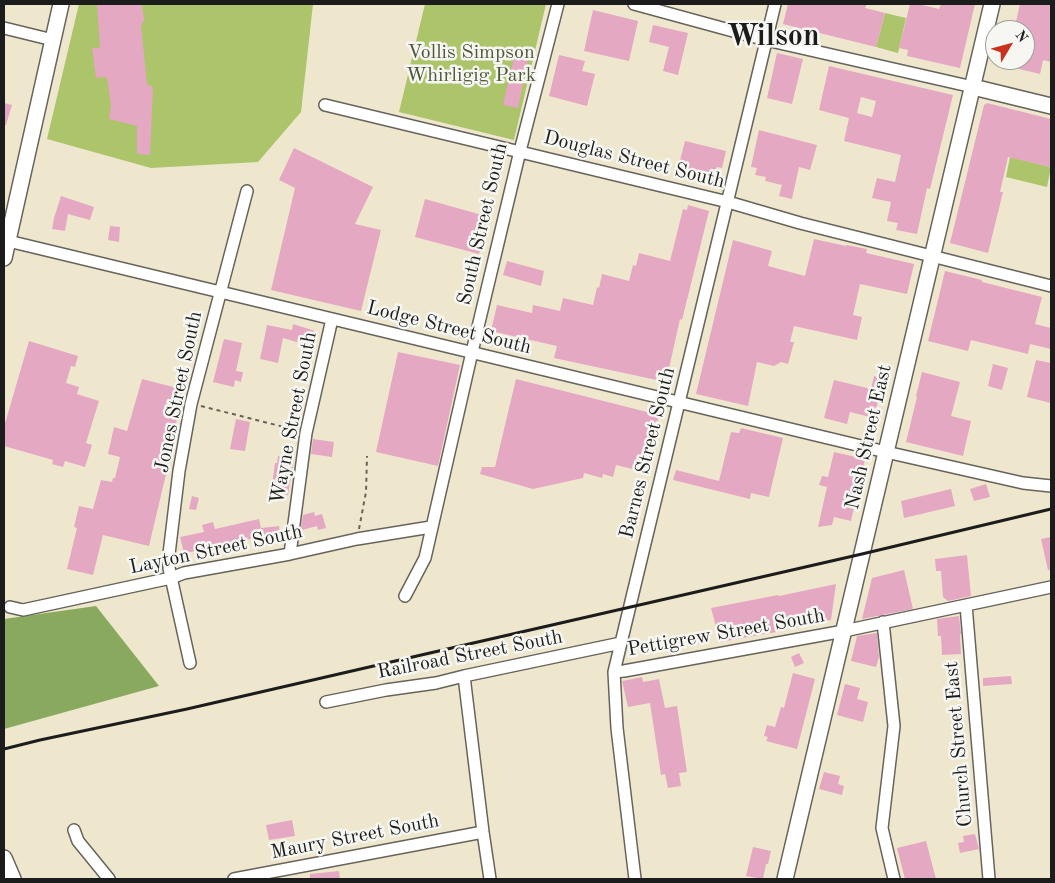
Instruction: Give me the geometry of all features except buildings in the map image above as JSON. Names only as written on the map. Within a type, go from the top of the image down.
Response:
[{"type":"main road","points":[[4,258],[6,240],[61,4]]},
{"type":"main road","name":"Nash Street East","points":[[785,879],[992,4]]},
{"type":"main road","points":[[972,87],[1051,106]]},
{"type":"main road","points":[[4,858],[13,879]]},
{"type":"street","name":"South Street South","points":[[405,596],[425,558],[520,151],[558,4]]},
{"type":"street","points":[[634,4],[766,40],[972,87]]},
{"type":"street","name":"Barnes Street South","points":[[635,879],[617,728],[614,672],[775,4]]},
{"type":"street","points":[[4,28],[53,40]]},
{"type":"street","name":"Douglas Street South","points":[[326,105],[728,202],[800,223],[1051,286]]},
{"type":"street","name":"Jones Street South","points":[[190,663],[169,568],[179,470],[191,404],[247,191]]},
{"type":"street","name":"Lodge Street South","points":[[6,240],[886,452],[1023,483],[1051,486]]},
{"type":"street","name":"Wayne Street South","points":[[290,554],[306,433],[332,319]]},
{"type":"street","name":"Layton Street South","points":[[10,607],[22,610],[171,578],[184,573],[290,554],[356,538],[432,527]]},
{"type":"street","name":"Pettigrew Street South","points":[[614,672],[844,631],[1051,587]]},
{"type":"street","name":"Church Street East","points":[[966,605],[989,879]]},
{"type":"street","points":[[883,622],[894,726],[882,828],[894,879]]},
{"type":"street","name":"Railroad Street South","points":[[326,702],[386,690],[436,683],[621,643]]},
{"type":"street","points":[[464,676],[490,879]]},
{"type":"street","points":[[74,830],[78,841],[109,879]]},
{"type":"street","name":"Maury Street South","points":[[234,879],[483,832]]},
{"type":"path","points":[[191,404],[306,433]]},
{"type":"path","points":[[356,538],[366,492],[367,456]]},
{"type":"green space","points":[[79,4],[313,4],[301,112],[258,162],[151,168],[47,139]]},
{"type":"green space","name":"Vollis Simpson Whirligig Park","points":[[425,4],[546,4],[514,140],[399,112]]},
{"type":"green space","points":[[885,13],[906,18],[898,53],[876,47]]},
{"type":"green space","points":[[1010,157],[1051,167],[1047,187],[1006,177]]},
{"type":"green space","points":[[96,606],[159,686],[4,729],[4,619]]},
{"type":"railway","points":[[4,749],[187,709],[1051,509]]},
{"type":"district","name":"Wilson","points":[[773,37]]}]
